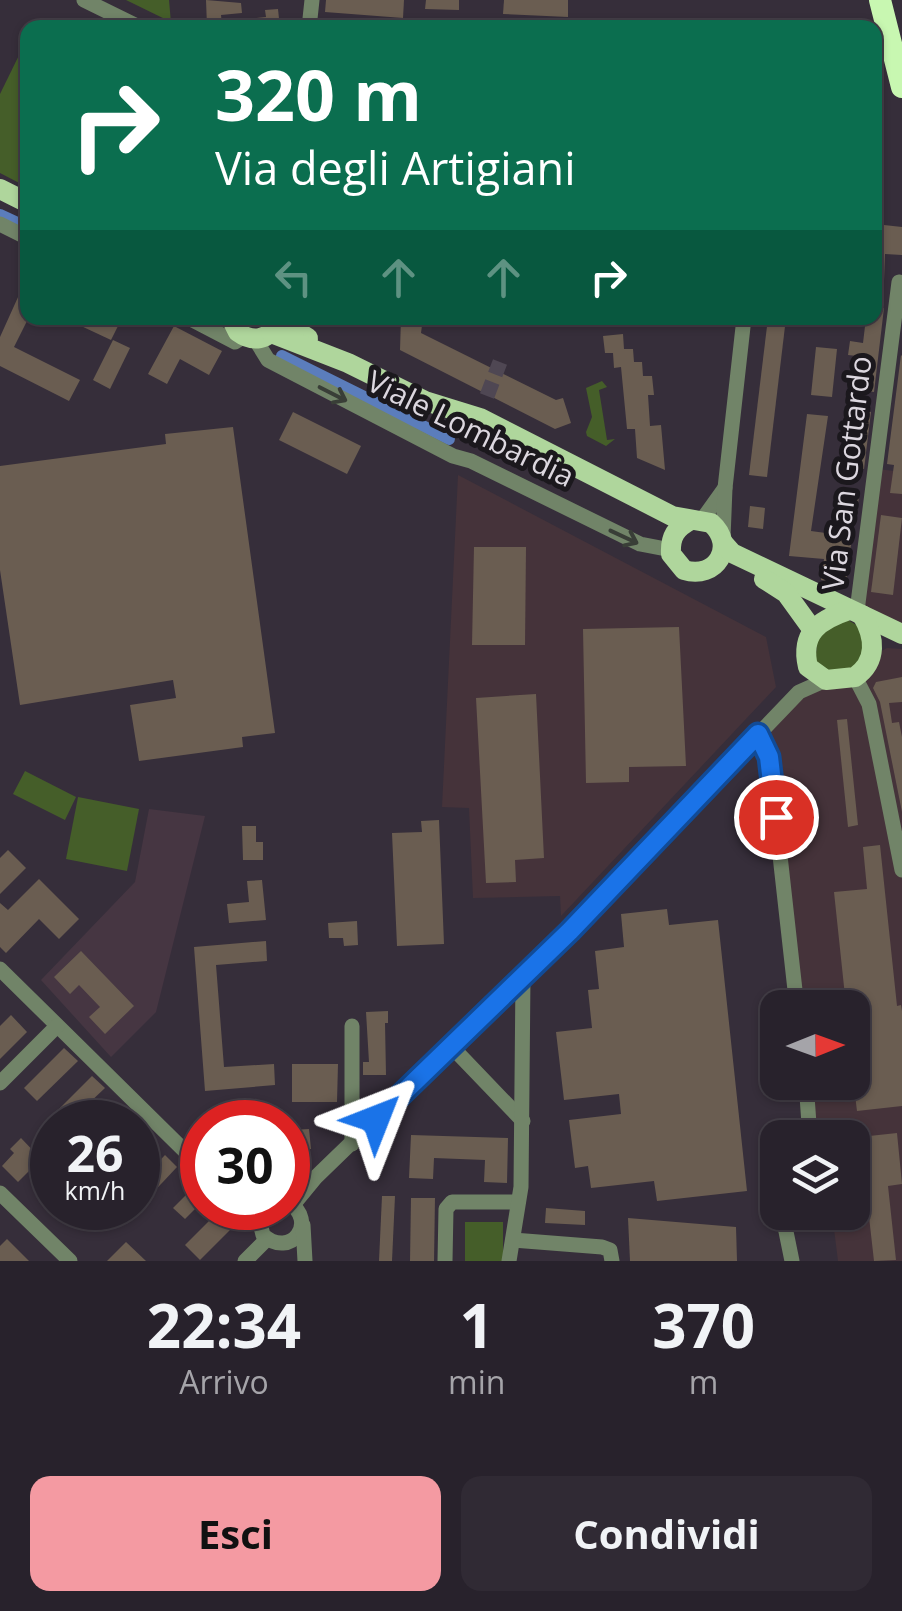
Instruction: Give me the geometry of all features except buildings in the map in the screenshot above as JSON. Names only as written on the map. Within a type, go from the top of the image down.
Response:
[{"type":"highway","points":[[880,0],[902,86]]},
{"type":"main road","points":[[234,325],[266,329]]},
{"type":"main road","name":"Viale Lombardia","points":[[266,329],[425,401],[480,418],[672,516],[696,520]]},
{"type":"main road","name":"Viale Lombardia","points":[[425,401],[450,421],[653,516],[672,544]]},
{"type":"main road","points":[[812,629],[786,593],[767,581],[746,572],[714,567],[694,573],[676,563],[672,544],[680,526],[696,520],[718,530],[732,553],[902,634]]},
{"type":"main road","points":[[714,567],[720,560],[723,541]]},
{"type":"main road","points":[[856,612],[872,637],[873,651],[865,668],[854,677],[826,680],[808,667],[806,643],[812,629],[822,620],[856,612]]},
{"type":"main road","points":[[873,651],[885,646],[902,647]]},
{"type":"street","points":[[84,0],[125,20]]},
{"type":"street","name":"Via San Gottardo","points":[[856,612],[899,282]]},
{"type":"street","name":"Viale Lombardia","points":[[202,325],[235,342],[266,329],[268,360],[436,447],[640,544],[666,549],[672,544]]},
{"type":"street","points":[[723,541],[743,325]]},
{"type":"street","points":[[696,520],[725,488]]},
{"type":"street","points":[[854,677],[869,704],[902,870]]},
{"type":"street","points":[[310,1183],[523,976],[799,692],[826,680]]},
{"type":"street","points":[[758,734],[769,757],[796,990]]},
{"type":"street","points":[[0,969],[180,1146]]},
{"type":"street","points":[[509,1261],[518,1202],[523,1121],[523,976]]},
{"type":"street","points":[[0,1083],[57,1026]]},
{"type":"street","points":[[352,1026],[352,1144]]},
{"type":"street","points":[[451,1046],[523,1121]]},
{"type":"street","points":[[0,1193],[70,1261]]},
{"type":"street","points":[[445,1261],[446,1209],[452,1202],[518,1202]]},
{"type":"street","points":[[286,1243],[300,1230]]},
{"type":"street","points":[[302,1230],[304,1261]]},
{"type":"street","points":[[784,1230],[788,1261]]},
{"type":"street","points":[[245,1261],[263,1232],[286,1243],[304,1261]]},
{"type":"street","points":[[513,1240],[602,1246],[610,1250],[612,1261]]},
{"type":"shaded area","points":[[878,469],[902,472],[902,634],[862,612]]},
{"type":"shaded area","points":[[458,475],[766,637],[776,687],[561,916],[560,896],[473,898],[469,808],[442,807]]},
{"type":"shaded area","points":[[887,648],[902,649],[902,1261],[838,1261],[834,1230],[870,1230],[870,1120],[810,1120],[809,1100],[870,1100],[870,990],[797,990],[760,734],[800,694]]},
{"type":"shaded area","points":[[149,809],[205,816],[156,1012],[111,1057],[41,980],[135,882]]},
{"type":"green space","points":[[126,0],[169,0],[171,20]]},
{"type":"green space","points":[[20,53],[20,183],[0,173],[0,94]]},
{"type":"green space","points":[[602,381],[607,387],[599,390],[607,440],[615,439],[606,446],[586,432],[592,417],[586,388]]},
{"type":"green space","points":[[846,619],[860,627],[865,650],[855,668],[828,673],[815,663],[818,634]]},
{"type":"green space","points":[[25,771],[76,797],[65,820],[13,794]]},
{"type":"green space","points":[[78,797],[139,809],[127,871],[66,859]]},
{"type":"green space","points":[[465,1222],[503,1222],[503,1261],[465,1261]]},
{"type":"waterway","points":[[0,215],[20,224]]},
{"type":"waterway","points":[[282,356],[449,439]]},
{"type":"tunnel","points":[[487,396],[500,362]]},
{"type":"route","points":[[376,1119],[570,931],[758,734],[769,757],[776,817]]}]
